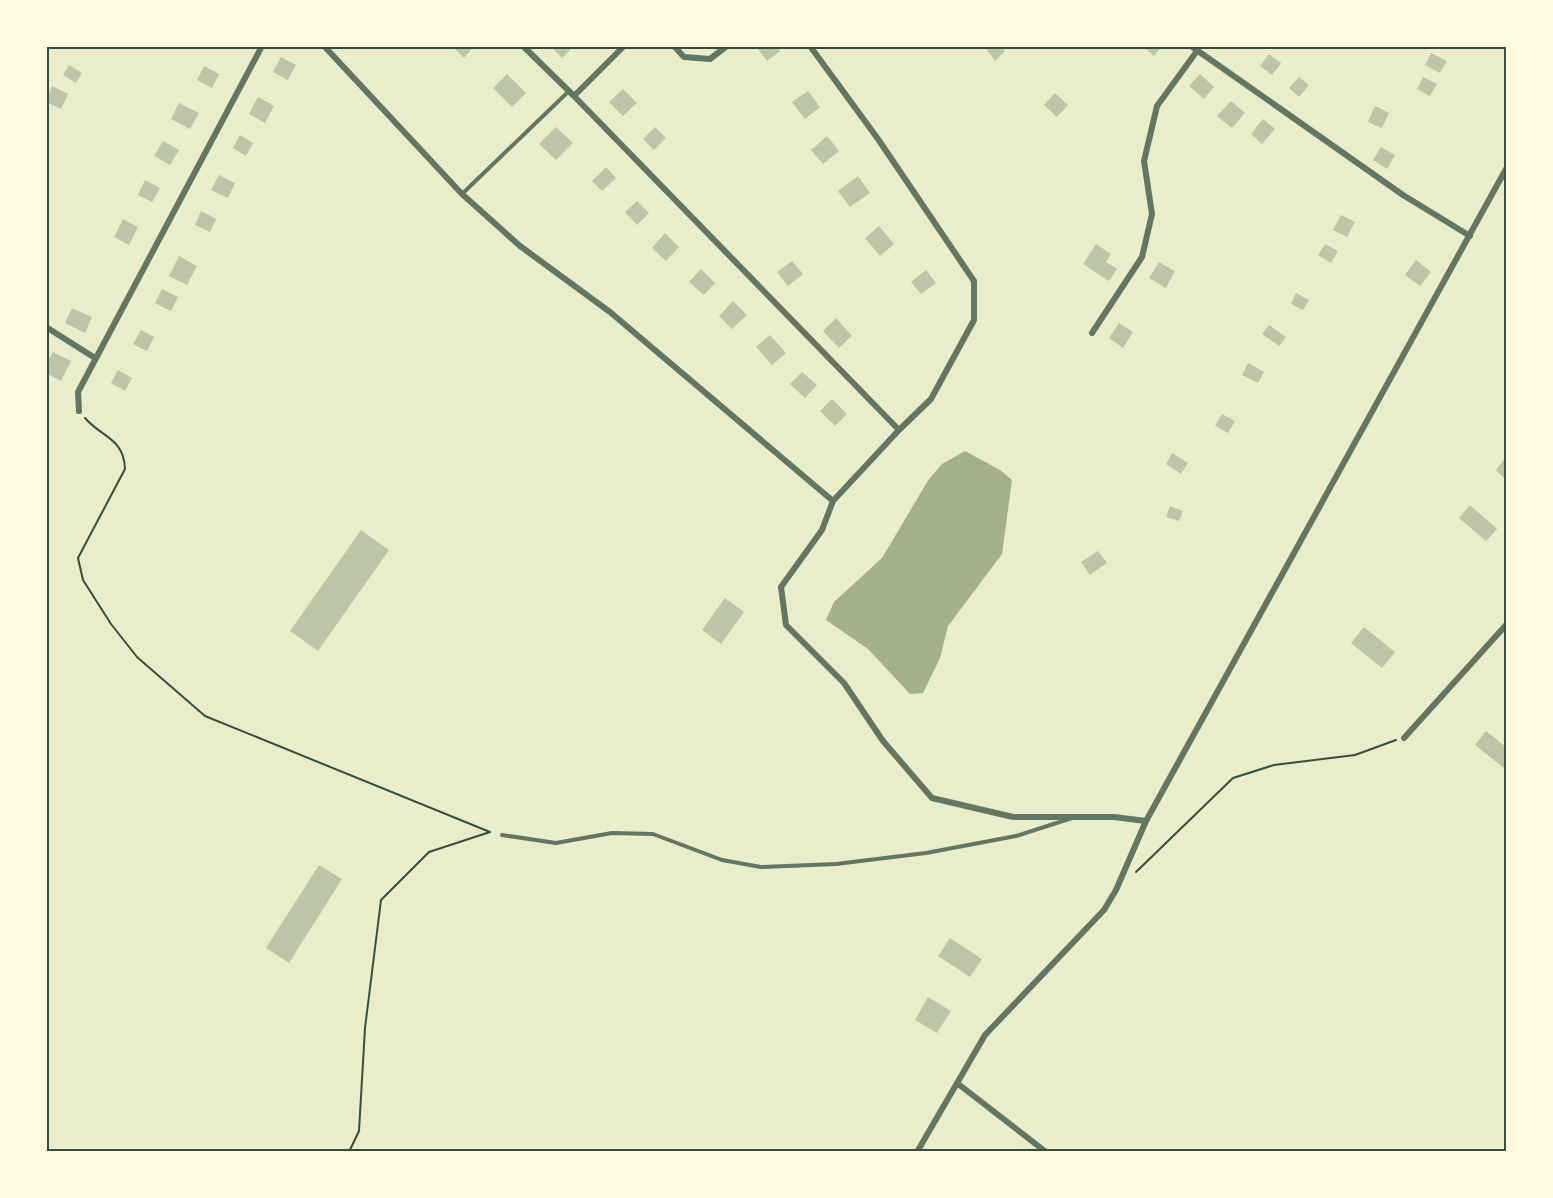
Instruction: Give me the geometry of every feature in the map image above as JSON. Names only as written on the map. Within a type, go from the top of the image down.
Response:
[{"type":"street","points":[[79,411],[78,392],[95,358],[262,46]]},
{"type":"street","points":[[324,46],[462,194],[520,246],[610,312],[833,501]]},
{"type":"street","points":[[523,46],[898,430]]},
{"type":"street","points":[[574,96],[624,46]]},
{"type":"street","points":[[674,46],[684,57],[710,59],[727,46]]},
{"type":"street","points":[[810,46],[878,139],[974,281],[974,320],[932,399],[898,430],[833,501],[822,530],[781,587],[786,625],[844,683],[882,741],[932,798],[1013,817],[1114,817],[1146,821]]},
{"type":"street","points":[[1092,333],[1142,256],[1152,214],[1144,161],[1157,106],[1194,49],[1403,195],[1470,236]]},
{"type":"street","points":[[916,1152],[985,1035],[1104,910],[1116,890],[1146,821],[1506,169]]},
{"type":"street","points":[[46,327],[95,358]]},
{"type":"street","points":[[1404,738],[1506,625]]},
{"type":"street","points":[[957,1083],[1046,1152]]},
{"type":"lane","points":[[462,194],[569,91]]},
{"type":"lane","points":[[502,835],[556,843],[612,833],[653,834],[722,860],[761,867],[836,864],[926,854],[1016,836],[1076,817]]},
{"type":"path","points":[[79,411],[87,421],[116,442],[125,455],[125,469],[78,558],[83,580],[111,624],[137,657],[205,716],[502,835]]},
{"type":"path","points":[[1132,876],[1233,778],[1274,765],[1355,755],[1404,738]]},
{"type":"path","points":[[349,1152],[359,1131],[365,1028],[381,900],[429,852],[490,832]]},
{"type":"shaded area","points":[[965,451],[1000,470],[1012,480],[1002,554],[948,626],[940,658],[923,693],[910,694],[868,649],[826,620],[834,602],[882,558],[929,479],[942,464]]},
{"type":"building","points":[[452,46],[474,46],[464,58]]},
{"type":"building","points":[[550,46],[569,46],[571,49],[562,58]]},
{"type":"building","points":[[761,46],[777,46],[780,51],[767,61],[758,49]]},
{"type":"building","points":[[984,46],[1001,46],[1005,51],[995,61]]},
{"type":"building","points":[[1143,46],[1162,46],[1154,56]]},
{"type":"building","points":[[1431,53],[1447,61],[1440,73],[1425,65]]},
{"type":"building","points":[[1269,54],[1281,63],[1272,75],[1260,66]]},
{"type":"building","points":[[281,57],[296,65],[288,80],[273,72]]},
{"type":"building","points":[[69,65],[82,73],[76,83],[63,75]]},
{"type":"building","points":[[204,66],[219,74],[212,88],[197,80]]},
{"type":"building","points":[[507,74],[526,93],[512,107],[493,88]]},
{"type":"building","points":[[1200,74],[1214,87],[1204,99],[1189,86]]},
{"type":"building","points":[[1299,77],[1309,85],[1299,97],[1289,88]]},
{"type":"building","points":[[1423,77],[1437,84],[1430,96],[1417,89]]},
{"type":"building","points":[[52,86],[68,94],[61,109],[46,102]]},
{"type":"building","points":[[623,89],[637,103],[623,116],[609,102]]},
{"type":"building","points":[[808,91],[820,107],[805,119],[792,102]]},
{"type":"building","points":[[1055,93],[1068,105],[1057,117],[1044,105]]},
{"type":"building","points":[[258,97],[274,106],[265,123],[249,114]]},
{"type":"building","points":[[1231,101],[1245,113],[1232,128],[1217,116]]},
{"type":"building","points":[[179,103],[199,113],[190,129],[171,119]]},
{"type":"building","points":[[1375,106],[1389,113],[1382,128],[1368,122]]},
{"type":"building","points":[[1263,119],[1275,129],[1262,144],[1251,134]]},
{"type":"building","points":[[556,127],[573,143],[556,160],[539,144]]},
{"type":"building","points":[[655,127],[666,138],[654,150],[643,139]]},
{"type":"building","points":[[240,135],[253,143],[246,156],[233,148]]},
{"type":"building","points":[[827,136],[839,151],[823,164],[811,150]]},
{"type":"building","points":[[163,141],[179,150],[170,165],[154,156]]},
{"type":"building","points":[[1381,147],[1395,155],[1387,169],[1373,160]]},
{"type":"building","points":[[606,167],[616,178],[602,191],[592,181]]},
{"type":"building","points":[[219,175],[235,183],[228,198],[211,190]]},
{"type":"building","points":[[858,176],[870,193],[850,207],[838,191]]},
{"type":"building","points":[[145,180],[160,188],[152,202],[138,195]]},
{"type":"building","points":[[637,201],[649,213],[637,225],[625,212]]},
{"type":"building","points":[[201,211],[216,219],[210,232],[195,225]]},
{"type":"building","points":[[1341,215],[1355,222],[1347,237],[1333,230]]},
{"type":"building","points":[[123,219],[138,227],[129,245],[114,237]]},
{"type":"building","points":[[879,226],[894,244],[880,256],[865,238]]},
{"type":"building","points":[[665,233],[679,247],[666,261],[652,248]]},
{"type":"building","points":[[1096,244],[1111,254],[1106,262],[1117,269],[1109,281],[1083,264]]},
{"type":"building","points":[[1325,244],[1338,251],[1331,263],[1318,255]]},
{"type":"building","points":[[179,256],[197,266],[187,285],[169,276]]},
{"type":"building","points":[[1416,260],[1431,272],[1420,286],[1405,275]]},
{"type":"building","points":[[792,261],[803,274],[788,286],[777,272]]},
{"type":"building","points":[[1159,262],[1175,271],[1166,288],[1149,278]]},
{"type":"building","points":[[701,269],[715,283],[704,295],[689,282]]},
{"type":"building","points":[[926,270],[936,283],[921,294],[911,282]]},
{"type":"building","points":[[162,289],[178,297],[171,311],[155,303]]},
{"type":"building","points":[[1296,293],[1309,300],[1303,310],[1291,304]]},
{"type":"building","points":[[733,301],[747,315],[732,329],[719,316]]},
{"type":"building","points":[[72,308],[92,317],[85,333],[65,323]]},
{"type":"building","points":[[836,318],[852,336],[839,348],[823,331]]},
{"type":"building","points":[[1119,323],[1133,332],[1123,348],[1109,338]]},
{"type":"building","points":[[1269,325],[1286,337],[1279,346],[1262,334]]},
{"type":"building","points":[[141,330],[154,337],[147,351],[133,344]]},
{"type":"building","points":[[770,335],[786,353],[772,365],[756,347]]},
{"type":"building","points":[[53,352],[71,361],[61,381],[46,373],[46,365]]},
{"type":"building","points":[[1248,363],[1264,372],[1258,383],[1242,375]]},
{"type":"building","points":[[118,370],[132,378],[125,391],[111,383]]},
{"type":"building","points":[[802,372],[817,385],[805,398],[790,384]]},
{"type":"building","points":[[832,399],[847,414],[835,426],[820,411]]},
{"type":"building","points":[[1222,414],[1235,421],[1228,433],[1215,426]]},
{"type":"building","points":[[1172,453],[1188,463],[1181,474],[1166,464]]},
{"type":"building","points":[[1506,457],[1506,480],[1496,470]]},
{"type":"building","points":[[1470,505],[1497,529],[1486,541],[1459,518]]},
{"type":"building","points":[[1170,506],[1183,511],[1179,521],[1166,517]]},
{"type":"building","points":[[361,530],[389,550],[318,651],[290,631]]},
{"type":"building","points":[[1098,551],[1107,563],[1090,575],[1081,562]]},
{"type":"building","points":[[725,598],[744,612],[721,644],[702,630]]},
{"type":"building","points":[[1364,627],[1395,652],[1382,668],[1351,643]]},
{"type":"building","points":[[1486,731],[1506,747],[1504,768],[1475,745]]},
{"type":"building","points":[[319,865],[342,879],[289,963],[266,948]]},
{"type":"building","points":[[950,938],[982,959],[970,977],[938,956]]},
{"type":"building","points":[[928,997],[951,1011],[937,1033],[915,1020]]}]
